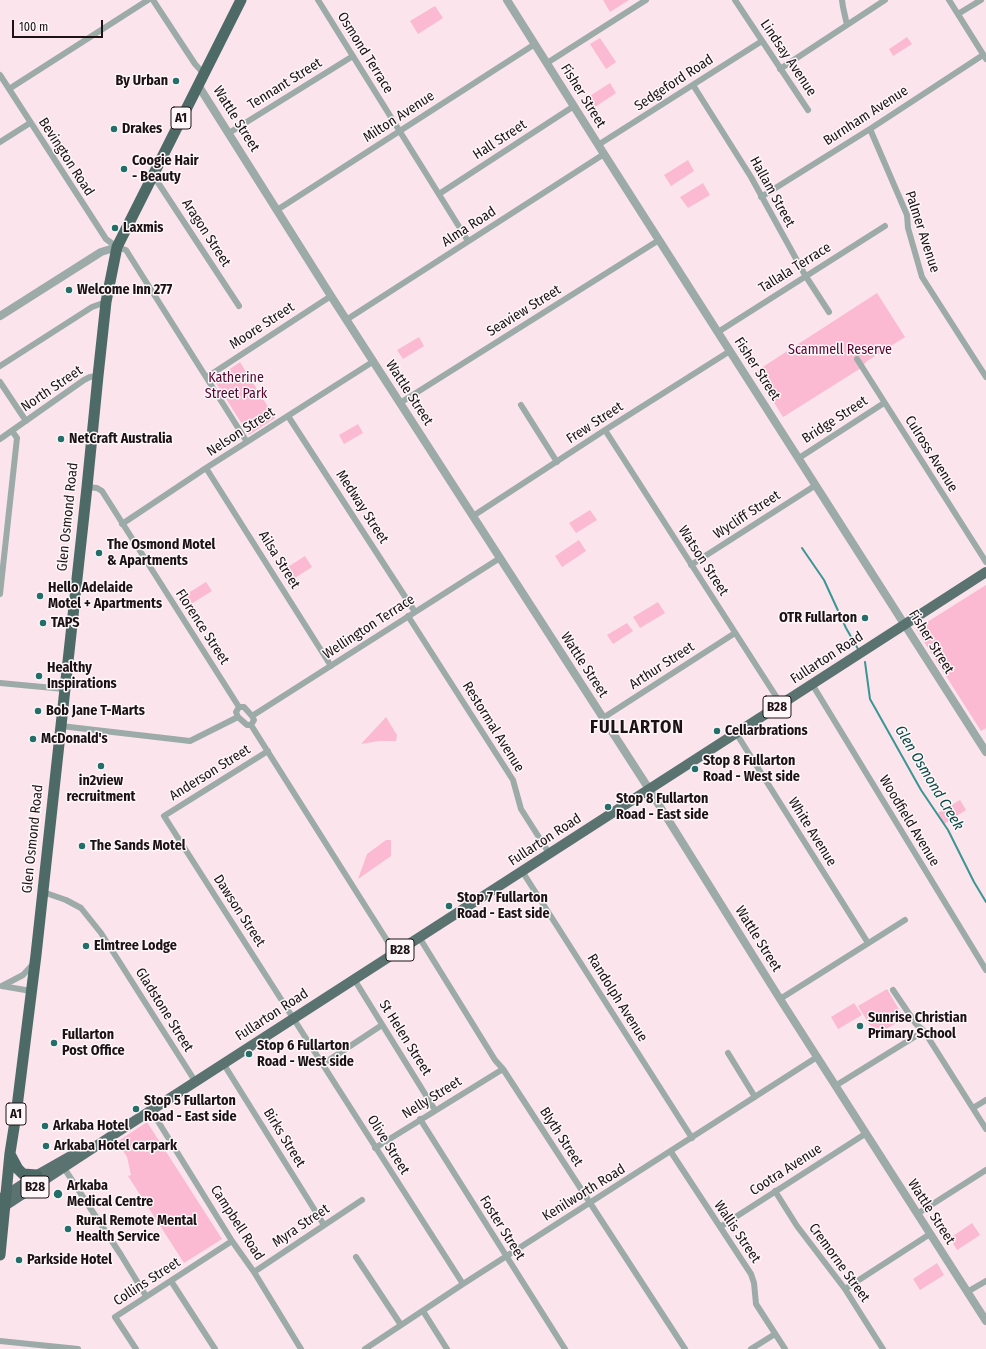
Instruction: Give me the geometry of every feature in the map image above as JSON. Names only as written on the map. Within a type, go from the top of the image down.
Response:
[{"type":"highway","name":"Glen Osmond Road","points":[[0,1249],[3,1202],[16,1115],[35,963],[106,302],[117,247],[241,0]]},
{"type":"highway","points":[[10,1153],[18,1169],[23,1174],[37,1175]]},
{"type":"main road","name":"Fullarton Road","points":[[3,1202],[64,1168],[150,1110],[986,572]]},
{"type":"main road","name":"Fullarton Road","points":[[3,1202],[37,1175],[60,1161],[119,1131]]},
{"type":"street","points":[[9,89],[148,0]]},
{"type":"street","points":[[153,0],[195,64],[204,74]]},
{"type":"street","name":"Osmond Terrace","points":[[318,0],[468,242]]},
{"type":"street","name":"Fisher Street","points":[[507,0],[986,752]]},
{"type":"street","points":[[547,63],[646,0]]},
{"type":"street","name":"Lindsay Avenue","points":[[735,0],[808,110]]},
{"type":"street","points":[[842,0],[847,25]]},
{"type":"street","points":[[780,69],[885,0]]},
{"type":"street","points":[[949,0],[985,57]]},
{"type":"street","points":[[958,14],[981,0]]},
{"type":"street","name":"Sedgeford Road","points":[[598,145],[762,41]]},
{"type":"street","name":"Milton Avenue","points":[[277,210],[535,44]]},
{"type":"street","name":"Tennant Street","points":[[229,133],[353,56]]},
{"type":"street","name":"Burnham Avenue","points":[[762,197],[985,57]]},
{"type":"street","name":"Bevington Road","points":[[0,75],[106,240],[117,247],[126,250],[247,442]]},
{"type":"street","name":"Wattle Street","points":[[198,85],[346,320],[374,361],[603,718],[865,1134],[986,1321]]},
{"type":"street","name":"Hallam Street","points":[[694,85],[751,177],[805,275],[828,312]]},
{"type":"street","name":"Hall Street","points":[[438,194],[574,106]]},
{"type":"street","points":[[0,142],[30,123]]},
{"type":"street","name":"Palmer Avenue","points":[[870,129],[907,215],[908,228],[922,277],[985,373]]},
{"type":"street","name":"Alma Road","points":[[346,320],[604,154]]},
{"type":"street","name":"Aragon Street","points":[[153,175],[239,306]]},
{"type":"street","name":"Tallala Terrace","points":[[718,332],[805,275],[885,226]]},
{"type":"street","name":"Seaview Street","points":[[400,403],[659,240]]},
{"type":"street","points":[[0,316],[101,252],[117,247]]},
{"type":"street","name":"Moore Street","points":[[207,377],[331,296]]},
{"type":"street","points":[[0,366],[92,307],[106,302]]},
{"type":"street","name":"Frew Street","points":[[473,516],[730,351]]},
{"type":"street","name":"Culross Avenue","points":[[857,359],[986,562]]},
{"type":"street","name":"Nelson Street","points":[[122,524],[206,468],[374,361]]},
{"type":"street","name":"North Street","points":[[0,439],[87,378],[98,376]]},
{"type":"street","points":[[0,382],[26,421]]},
{"type":"street","name":"Bridge Street","points":[[798,458],[884,403]]},
{"type":"street","points":[[521,406],[557,462]]},
{"type":"street","name":"Medway Street","points":[[288,416],[415,612]]},
{"type":"street","points":[[0,594],[17,438],[12,430]]},
{"type":"street","name":"Watson Street","points":[[605,430],[781,704]]},
{"type":"street","name":"Ailsa Street","points":[[206,468],[331,666]]},
{"type":"street","name":"Wycliff Street","points":[[691,565],[816,485]]},
{"type":"street","name":"Florence Street","points":[[87,487],[97,488],[102,491],[239,707]]},
{"type":"street","name":"Wellington Terrace","points":[[252,716],[500,558]]},
{"type":"street","name":"Restormal Avenue","points":[[408,616],[513,780],[521,809],[549,853]]},
{"type":"street","name":"Arthur Street","points":[[603,718],[735,633]]},
{"type":"street","points":[[0,683],[64,689]]},
{"type":"street","name":"Woodfield Avenue","points":[[812,684],[986,970]]},
{"type":"street","points":[[251,725],[254,720],[252,716],[244,707],[239,707],[236,712],[238,717],[247,725],[251,725],[395,953]]},
{"type":"street","points":[[61,726],[190,741],[238,717]]},
{"type":"street","name":"White Avenue","points":[[736,733],[868,943]]},
{"type":"street","name":"Anderson Street","points":[[164,816],[268,751]]},
{"type":"street","name":"Dawson Street","points":[[164,816],[294,1018]]},
{"type":"street","name":"Randolph Avenue","points":[[522,871],[692,1138]]},
{"type":"street","name":"Gladstone Street","points":[[42,892],[66,900],[81,908],[101,933],[195,1081]]},
{"type":"street","points":[[780,999],[905,920]]},
{"type":"street","name":"Blyth Street","points":[[419,937],[495,1060],[503,1069],[684,1349]]},
{"type":"street","points":[[1,986],[23,975],[35,963]]},
{"type":"street","name":"St Helen Street","points":[[354,979],[435,1110]]},
{"type":"street","points":[[1,986],[31,991]]},
{"type":"street","points":[[892,990],[916,1024],[924,1031],[986,1129]]},
{"type":"street","name":"Olive Street","points":[[294,1018],[375,1148],[463,1284]]},
{"type":"street","points":[[322,1064],[382,1025]]},
{"type":"street","points":[[835,1086],[924,1031]]},
{"type":"street","points":[[728,1053],[755,1097]]},
{"type":"street","name":"Kenilworth Road","points":[[365,1349],[463,1284],[590,1204],[817,1057]]},
{"type":"street","name":"Birks Street","points":[[223,1063],[324,1225]]},
{"type":"street","name":"Nelly Street","points":[[375,1148],[503,1069]]},
{"type":"street","points":[[973,1108],[986,1100]]},
{"type":"street","name":"Campbell Road","points":[[150,1110],[232,1241],[254,1272],[301,1349]]},
{"type":"street","name":"Foster Street","points":[[420,1119],[565,1349]]},
{"type":"street","name":"Cootra Avenue","points":[[720,1227],[865,1134]]},
{"type":"street","name":"Wallis Street","points":[[671,1152],[751,1274],[754,1283],[756,1304],[785,1349]]},
{"type":"street","points":[[64,1168],[146,1296]]},
{"type":"street","points":[[917,1214],[986,1170]]},
{"type":"street","name":"Cremorne Street","points":[[775,1191],[797,1226],[845,1289],[883,1349]]},
{"type":"street","name":"Myra Street","points":[[254,1272],[362,1200]]},
{"type":"street","points":[[845,1289],[930,1234]]},
{"type":"street","name":"Collins Street","points":[[136,1349],[115,1317],[232,1241]]},
{"type":"street","points":[[356,1257],[401,1325]]},
{"type":"street","points":[[171,1281],[215,1349]]},
{"type":"street","points":[[967,1292],[986,1281]]},
{"type":"street","points":[[423,1311],[447,1349]]},
{"type":"street","points":[[751,1349],[775,1334]]},
{"type":"street","points":[[0,1341],[78,1349]]},
{"type":"green space","points":[[603,0],[629,0],[610,12]]},
{"type":"green space","points":[[435,6],[443,18],[418,34],[410,21]]},
{"type":"green space","points":[[907,37],[912,44],[893,56],[889,49]]},
{"type":"green space","points":[[600,38],[616,62],[606,69],[590,44]]},
{"type":"green space","points":[[610,83],[616,93],[592,109],[585,99]]},
{"type":"green space","points":[[688,160],[694,171],[671,186],[664,175]]},
{"type":"green space","points":[[703,183],[710,195],[688,208],[680,197]]},
{"type":"green space","name":"Scammell Reserve","points":[[877,293],[905,337],[867,361],[861,368],[783,417],[755,372]]},
{"type":"green space","points":[[419,337],[424,346],[403,359],[397,350]]},
{"type":"green space","name":"Katherine Street Park","points":[[240,362],[275,418],[249,435],[214,380]]},
{"type":"green space","points":[[358,424],[363,433],[344,444],[339,435]]},
{"type":"green space","points":[[590,510],[597,520],[576,533],[569,523]]},
{"type":"green space","points":[[579,540],[586,551],[562,567],[555,556]]},
{"type":"green space","points":[[305,556],[312,567],[290,581],[283,570]]},
{"type":"green space","points":[[206,582],[212,591],[191,604],[185,595]]},
{"type":"green space","points":[[986,585],[986,728],[981,731],[916,629]]},
{"type":"green space","points":[[658,602],[665,613],[640,628],[633,617]]},
{"type":"green space","points":[[627,623],[633,631],[613,644],[607,635]]},
{"type":"green space","points":[[386,717],[397,735],[396,741],[379,741],[361,744]]},
{"type":"green space","points":[[960,800],[966,810],[944,824],[938,813]]},
{"type":"green space","points":[[386,840],[391,840],[391,856],[358,879],[367,854]]},
{"type":"green space","points":[[887,989],[904,1018],[880,1033],[877,1028],[873,1030],[858,1006]]},
{"type":"green space","points":[[854,1003],[862,1015],[838,1029],[831,1017]]},
{"type":"green space","points":[[147,1122],[222,1239],[184,1263],[128,1176],[131,1175],[127,1157],[117,1142]]},
{"type":"green space","points":[[972,1223],[980,1235],[957,1250],[950,1238]]},
{"type":"green space","points":[[937,1263],[944,1275],[920,1290],[913,1279]]},
{"type":"waterway","name":"Glen Osmond Creek","points":[[802,548],[824,580],[846,628],[858,649]]},
{"type":"waterway","name":"Glen Osmond Creek","points":[[865,662],[870,699],[921,790],[948,830],[974,882],[986,902]]},
{"type":"place","name":"By Urban","points":[[176,81]]},
{"type":"place","name":"Drakes","points":[[114,129]]},
{"type":"place","name":"Coogie Hair - Beauty","points":[[124,169]]},
{"type":"place","name":"Laxmis","points":[[115,228]]},
{"type":"place","name":"Welcome Inn 277","points":[[69,290]]},
{"type":"place","name":"NetCraft Australia","points":[[61,439]]},
{"type":"place","name":"The Osmond Motel & Apartments","points":[[99,553]]},
{"type":"place","name":"Hello Adelaide Motel + Apartments","points":[[40,596]]},
{"type":"place","name":"OTR Fullarton","points":[[865,618]]},
{"type":"place","name":"TAPS","points":[[43,623]]},
{"type":"place","name":"Healthy Inspirations","points":[[39,676]]},
{"type":"place","name":"Bob Jane T-Marts","points":[[38,711]]},
{"type":"place","name":"Cellarbrations","points":[[717,731]]},
{"type":"place","name":"McDonald's","points":[[33,739]]},
{"type":"place","name":"in2view recruitment","points":[[101,766]]},
{"type":"place","name":"Stop 8 Fullarton Road - West side","points":[[695,769]]},
{"type":"place","name":"Stop 8 Fullarton Road - East side","points":[[608,807]]},
{"type":"place","name":"The Sands Motel","points":[[82,846]]},
{"type":"place","name":"Stop 7 Fullarton Road - East side","points":[[449,906]]},
{"type":"place","name":"Elmtree Lodge","points":[[86,946]]},
{"type":"place","name":"Sunrise Christian Primary School","points":[[860,1026]]},
{"type":"place","name":"Fullarton Post Office","points":[[54,1043]]},
{"type":"place","name":"Stop 6 Fullarton Road - West side","points":[[249,1054]]},
{"type":"place","name":"Stop 5 Fullarton Road - East side","points":[[136,1109]]},
{"type":"place","name":"Arkaba Hotel","points":[[45,1126]]},
{"type":"place","name":"Arkaba Hotel carpark","points":[[46,1146]]},
{"type":"place","name":"Arkaba Medical Centre","points":[[58,1194]]},
{"type":"place","name":"Rural Remote Mental Health Service","points":[[68,1229]]},
{"type":"place","name":"Parkside Hotel","points":[[19,1260]]},
{"type":"district","name":"FULLARTON","points":[[637,728]]}]
